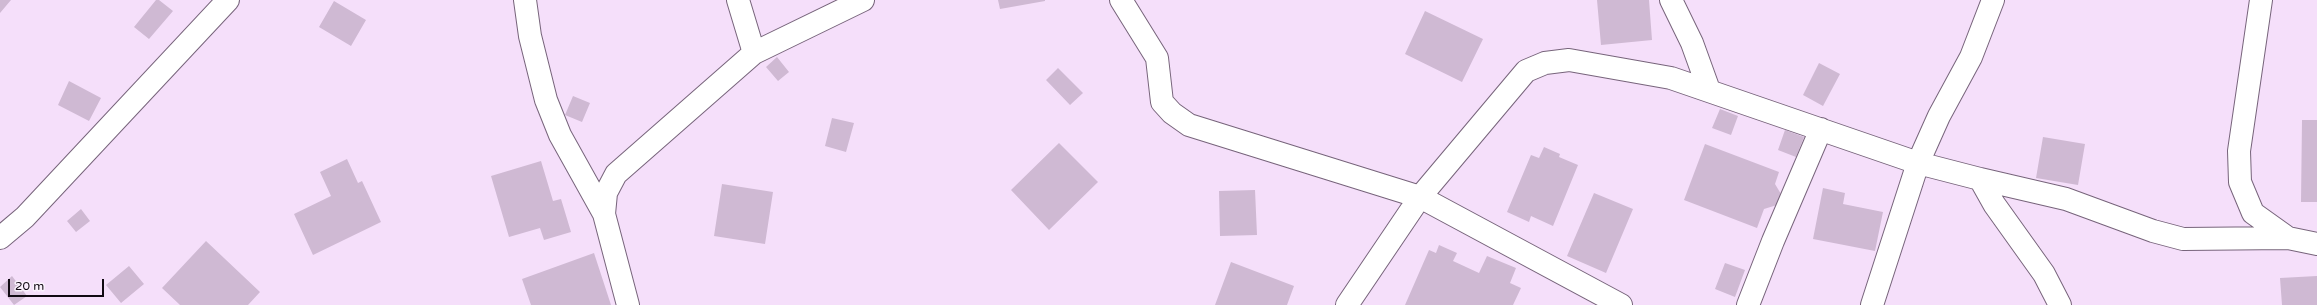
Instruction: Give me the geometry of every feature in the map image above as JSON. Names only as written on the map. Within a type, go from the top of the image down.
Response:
[{"type":"street","points":[[0,238],[25,217],[228,0]]},
{"type":"street","points":[[525,0],[530,36],[546,100],[560,135],[604,214],[628,305]]},
{"type":"street","points":[[738,0],[754,53]]},
{"type":"street","points":[[604,214],[606,193],[616,174],[754,53],[863,0]]},
{"type":"street","points":[[1121,0],[1157,58],[1162,102],[1172,113],[1189,124],[1420,197],[1621,305]]},
{"type":"street","points":[[1672,0],[1692,43],[1709,90]]},
{"type":"street","points":[[1872,305],[1918,163],[1939,116],[1971,57],[1993,0]]},
{"type":"street","points":[[2261,0],[2239,151],[2240,182],[2253,213],[2288,238]]},
{"type":"street","points":[[1347,305],[1420,197],[1526,71],[1545,63],[1569,60],[1671,78],[1918,163],[2066,200],[2153,232],[2183,239],[2288,238],[2317,244]]},
{"type":"street","points":[[1748,305],[1773,241],[1821,129]]},
{"type":"street","points":[[1980,179],[1994,204],[2044,274],[2060,305]]},
{"type":"building","points":[[0,0],[11,0],[0,13]]},
{"type":"building","points":[[156,0],[159,0],[173,11],[149,39],[134,27]]},
{"type":"building","points":[[998,0],[1045,0],[1045,1],[1000,9]]},
{"type":"building","points":[[1597,0],[1649,0],[1652,40],[1601,45]]},
{"type":"building","points":[[334,1],[366,20],[351,46],[319,27]]},
{"type":"building","points":[[1425,11],[1483,39],[1462,82],[1405,54]]},
{"type":"building","points":[[777,57],[789,72],[778,81],[766,67]]},
{"type":"building","points":[[1819,63],[1840,74],[1823,106],[1803,95]]},
{"type":"building","points":[[1058,68],[1083,93],[1070,105],[1046,80]]},
{"type":"building","points":[[69,81],[101,98],[89,121],[58,105]]},
{"type":"building","points":[[573,96],[590,103],[582,122],[565,115]]},
{"type":"building","points":[[1720,109],[1738,116],[1731,135],[1712,128]]},
{"type":"building","points":[[832,118],[854,123],[846,152],[825,146]]},
{"type":"building","points":[[2302,120],[2317,120],[2317,202],[2301,202]]},
{"type":"building","points":[[1785,130],[1804,137],[1796,157],[1778,150]]},
{"type":"building","points":[[2043,137],[2085,144],[2078,185],[2036,178]]},
{"type":"building","points":[[1059,143],[1098,182],[1049,230],[1011,190]]},
{"type":"building","points":[[1705,144],[1779,172],[1775,184],[1781,194],[1777,205],[1764,209],[1757,228],[1684,200]]},
{"type":"building","points":[[1544,147],[1560,154],[1559,157],[1578,165],[1553,226],[1531,216],[1529,222],[1507,212],[1531,155],[1539,158]]},
{"type":"building","points":[[347,159],[358,183],[362,181],[381,222],[313,255],[294,214],[331,196],[320,172]]},
{"type":"building","points":[[541,161],[553,201],[561,199],[571,232],[544,240],[540,228],[509,237],[491,176]]},
{"type":"building","points":[[722,184],[773,192],[765,244],[714,236]]},
{"type":"building","points":[[1823,188],[1845,193],[1843,204],[1883,212],[1875,251],[1813,239]]},
{"type":"building","points":[[1255,190],[1257,235],[1220,236],[1219,191]]},
{"type":"building","points":[[1594,193],[1633,209],[1606,273],[1567,256]]},
{"type":"building","points":[[81,209],[90,221],[76,232],[67,221]]},
{"type":"building","points":[[206,241],[260,292],[248,305],[180,305],[162,288]]},
{"type":"building","points":[[1439,245],[1457,253],[1453,261],[1479,273],[1487,256],[1516,268],[1510,283],[1521,288],[1513,305],[1405,305],[1429,250],[1436,253]]},
{"type":"building","points":[[594,253],[611,305],[531,305],[522,279]]},
{"type":"building","points":[[1231,262],[1294,286],[1287,305],[1215,305]]},
{"type":"building","points":[[1725,263],[1745,270],[1735,297],[1715,289]]},
{"type":"building","points":[[129,266],[144,284],[121,303],[106,285]]},
{"type":"building","points":[[12,276],[27,296],[14,305],[0,287]]},
{"type":"building","points":[[2317,276],[2317,305],[2282,305],[2280,278]]}]
